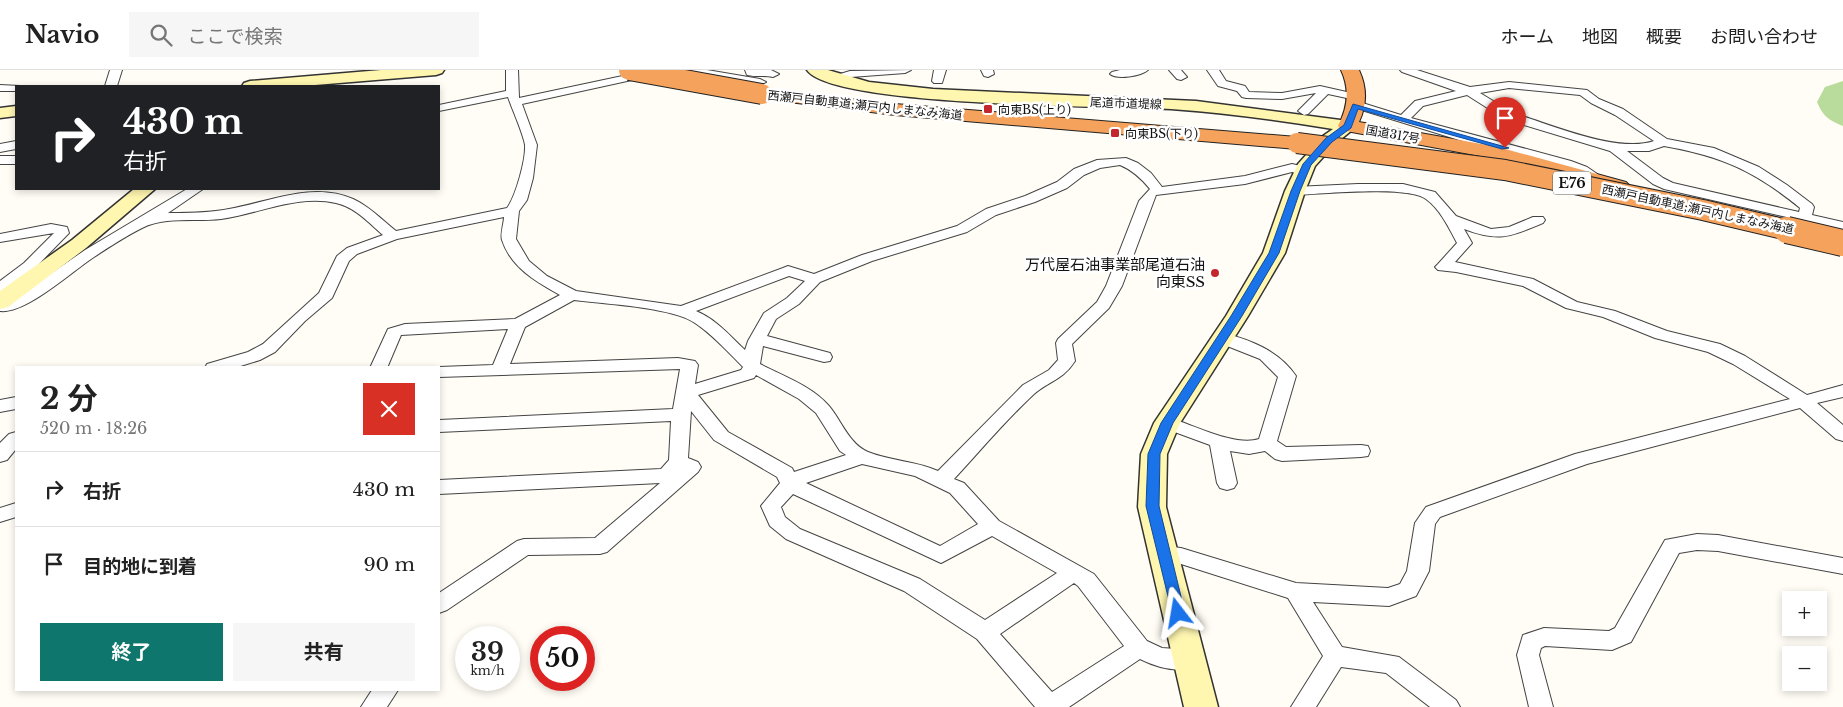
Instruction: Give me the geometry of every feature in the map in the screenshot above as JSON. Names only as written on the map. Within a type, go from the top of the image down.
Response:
[{"type":"highway","name":"西瀬戸自動車道;瀬戸内しまなみ海道","points":[[629,70],[894,109],[1189,132],[1297,143],[1505,170],[1694,208],[1843,243]]},
{"type":"highway","points":[[1350,70],[1356,90],[1353,110]]},
{"type":"highway","name":"国道317号","points":[[1353,110],[1498,154],[1600,180],[1843,253]]},
{"type":"main road","points":[[236,85],[244,70]]},
{"type":"main road","points":[[261,85],[436,70]]},
{"type":"main road","name":"尾道市道堤線","points":[[815,70],[834,79],[854,84],[923,94],[1004,100],[1173,105],[1240,110],[1353,110]]},
{"type":"main road","points":[[1201,707],[1152,506],[1154,454],[1167,423],[1223,338],[1274,253],[1307,164],[1353,110]]},
{"type":"main road","points":[[0,113],[15,111]]},
{"type":"main road","points":[[0,304],[79,244],[144,190]]},
{"type":"street","points":[[111,85],[116,70]]},
{"type":"street","points":[[512,70],[513,98],[531,145],[526,178],[520,200],[512,211],[509,240],[523,264],[542,280],[572,295],[656,305],[683,311],[699,318],[717,332],[752,366],[805,395],[822,409],[847,446],[861,457],[920,471],[957,488],[992,526],[1086,580],[1139,648],[1160,658],[1190,660]]},
{"type":"street","points":[[440,108],[513,98],[671,70]]},
{"type":"street","points":[[686,70],[761,88]]},
{"type":"street","points":[[751,70],[751,73],[766,72],[773,74]]},
{"type":"street","points":[[834,79],[850,74],[905,70]]},
{"type":"street","points":[[1116,74],[1142,70]]},
{"type":"street","points":[[1213,70],[1222,84],[1241,88],[1246,95],[1282,96],[1320,89],[1326,90],[1353,110],[1403,119],[1566,164],[1600,180]]},
{"type":"street","points":[[1406,70],[1469,91],[1518,119],[1614,148],[1649,147],[1663,142]]},
{"type":"street","points":[[1403,119],[1419,103],[1469,91],[1509,85],[1583,92],[1595,101],[1619,112],[1663,142],[1694,147],[1732,160],[1786,189],[1807,207],[1805,217]]},
{"type":"street","points":[[0,88],[15,88]]},
{"type":"street","points":[[1304,111],[1326,90]]},
{"type":"street","points":[[0,148],[15,145]]},
{"type":"street","points":[[1614,148],[1658,181],[1668,186],[1843,226]]},
{"type":"street","points":[[0,160],[15,160]]},
{"type":"street","points":[[686,393],[748,374],[752,366],[752,355],[756,341],[770,316],[793,301],[815,279],[867,258],[962,229],[991,212],[1030,199],[1062,185],[1079,172],[1097,164],[1121,161],[1133,166],[1146,176],[1158,190]]},
{"type":"street","points":[[941,480],[1029,389],[1054,374],[1067,362],[1064,343],[1103,304],[1114,286],[1146,201],[1152,192],[1237,182],[1292,168],[1300,181],[1358,188],[1403,188],[1430,196],[1451,219],[1465,243],[1443,267],[1456,267],[1528,282],[1572,305],[1609,314],[1660,336],[1686,340],[1714,348],[1739,360],[1804,402],[1843,435]]},
{"type":"street","points":[[0,304],[8,307],[22,301],[90,253],[151,218],[194,190]]},
{"type":"street","points":[[151,218],[223,214],[292,199],[322,196],[342,199],[357,207],[393,236]]},
{"type":"street","points":[[219,366],[254,356],[269,348],[299,318],[326,295],[342,259],[352,251],[393,236],[512,211]]},
{"type":"street","points":[[1451,219],[1489,233],[1512,231],[1538,220]]},
{"type":"street","points":[[0,238],[51,228],[62,230],[62,233],[29,266],[0,289]]},
{"type":"street","points":[[683,311],[788,271],[815,279]]},
{"type":"street","points":[[379,366],[394,332],[405,329],[518,324],[572,295]]},
{"type":"street","points":[[499,370],[518,324]]},
{"type":"street","points":[[1223,338],[1267,354],[1278,363],[1286,376],[1267,443]]},
{"type":"street","points":[[756,341],[766,341],[824,356]]},
{"type":"street","points":[[440,372],[678,363],[689,365],[681,415],[678,461],[667,476],[440,488]]},
{"type":"street","points":[[1164,554],[1182,556],[1296,592],[1389,598],[1408,590],[1418,571],[1425,523],[1433,512],[1582,459],[1843,391]]},
{"type":"street","points":[[686,393],[721,436],[786,473],[790,484],[941,555],[992,526]]},
{"type":"street","points":[[0,406],[15,403]]},
{"type":"street","points":[[440,426],[681,415]]},
{"type":"street","points":[[1167,423],[1235,446],[1255,448],[1267,443]]},
{"type":"street","points":[[0,455],[15,439]]},
{"type":"street","points":[[1219,441],[1227,483]]},
{"type":"street","points":[[1267,443],[1282,454],[1361,451]]},
{"type":"street","points":[[861,457],[801,477],[790,484],[771,506],[776,521],[792,534],[912,585],[985,632],[1050,707],[1139,648]]},
{"type":"street","points":[[440,603],[524,547],[600,546],[691,467],[678,461]]},
{"type":"street","points":[[0,515],[15,510]]},
{"type":"street","points":[[1541,707],[1528,655],[1531,642],[1544,638],[1612,641],[1623,635],[1672,546],[1697,542],[1718,543],[1843,566]]},
{"type":"street","points":[[985,632],[1075,572]]},
{"type":"street","points":[[1296,592],[1335,656]]},
{"type":"street","points":[[1303,707],[1335,656]]},
{"type":"street","points":[[1335,656],[1391,664],[1448,707]]},
{"type":"street","points":[[373,707],[385,691]]},
{"type":"green space","points":[[1843,81],[1843,126],[1827,117],[1821,111],[1817,102],[1825,87]]},
{"type":"place","name":"向東BS(上り)","points":[[988,109]]},
{"type":"place","name":"向東BS(下り)","points":[[1115,133]]},
{"type":"place","name":"万代屋石油事業部尾道石油 向東SS","points":[[1215,273]]},
{"type":"route","points":[[1178,613],[1152,506],[1154,454],[1167,423],[1237,316],[1274,253],[1295,191],[1307,164],[1329,140],[1348,126],[1355,112],[1356,105],[1505,148]]}]
